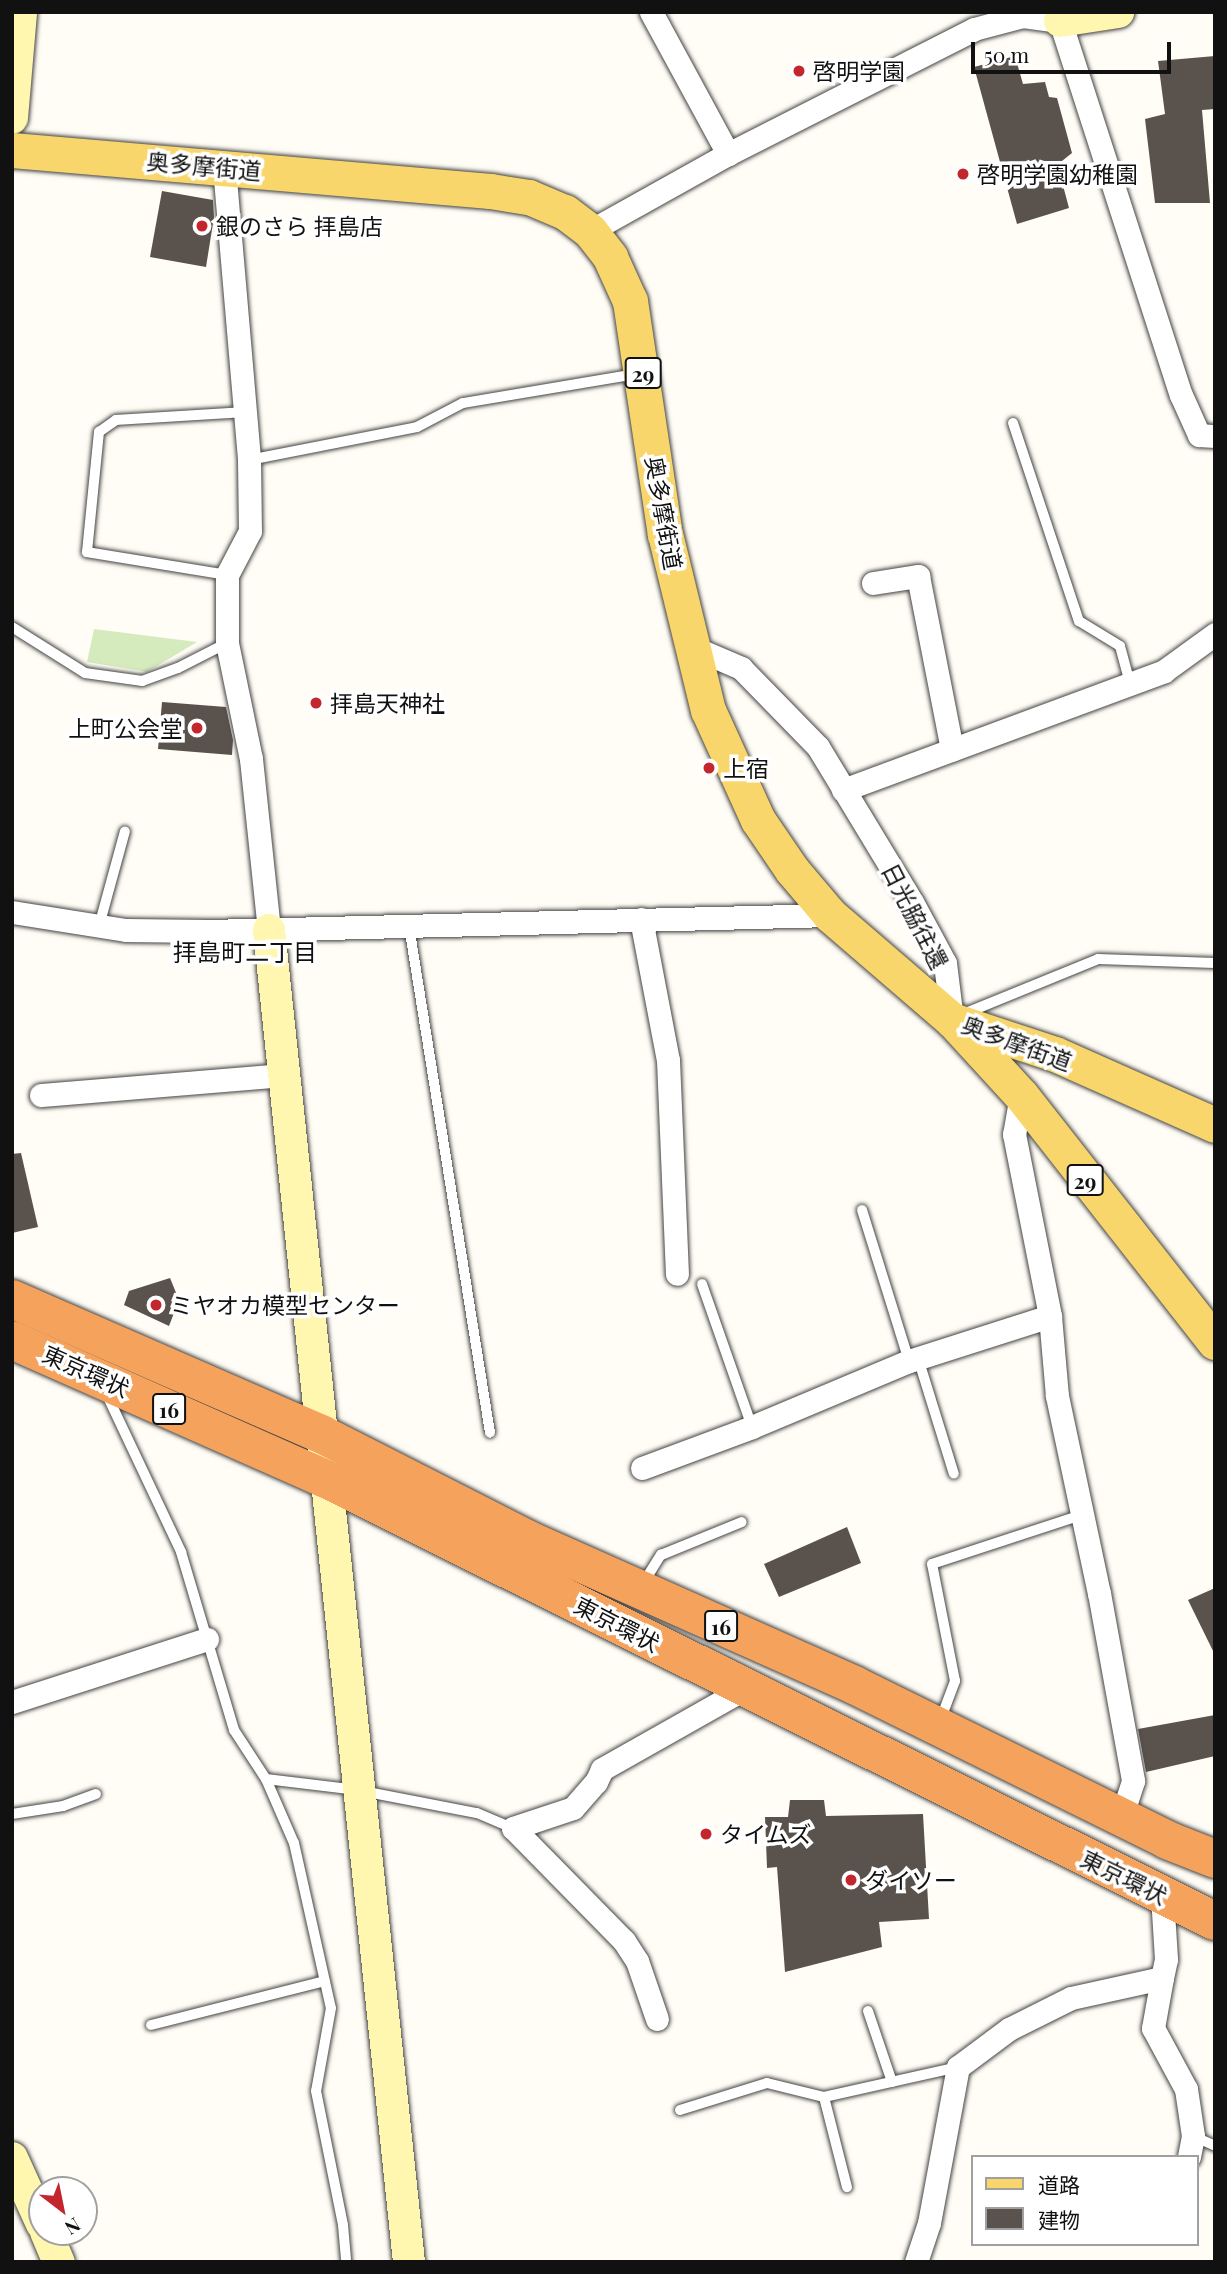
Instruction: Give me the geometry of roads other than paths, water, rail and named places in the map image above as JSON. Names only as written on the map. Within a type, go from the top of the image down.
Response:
[{"type":"highway","name":"東京環状","points":[[12,1298],[321,1434],[529,1540],[832,1675],[1121,1818],[1215,1859]]},
{"type":"highway","name":"東京環状","points":[[12,1340],[326,1479],[1215,1921]]},
{"type":"main road","name":"奥多摩街道","points":[[12,150],[224,167],[529,197],[565,212],[590,231],[610,257],[630,301],[643,373],[665,534],[708,709],[758,820],[792,870],[830,915],[952,1020],[1055,1054],[1215,1125]]},
{"type":"main road","name":"29","points":[[952,1020],[1021,1095],[1215,1342]]},
{"type":"street","points":[[12,118],[21,12]]},
{"type":"street","points":[[651,12],[728,154]]},
{"type":"street","points":[[590,231],[728,154],[974,29],[1023,16],[1060,20],[1118,12]]},
{"type":"street","points":[[1060,20],[1181,395],[1199,435],[1215,436]]},
{"type":"street","points":[[224,167],[249,460],[250,531],[227,575],[228,643],[251,759],[409,2262]]},
{"type":"street","points":[[873,583],[918,576],[952,750]]},
{"type":"street","points":[[843,790],[1164,671],[1215,634]]},
{"type":"street","name":"日光脇往還","points":[[691,646],[741,668],[818,747],[912,902],[945,963],[952,1020]]},
{"type":"street","points":[[12,912],[126,930],[269,930],[830,915]]},
{"type":"street","points":[[641,919],[668,1059],[677,1273]]},
{"type":"street","points":[[41,1095],[284,1075]]},
{"type":"street","points":[[1021,1095],[1014,1134],[1050,1316],[1057,1396],[1099,1593],[1133,1780],[1121,1818]]},
{"type":"street","points":[[642,1468],[752,1427],[914,1359],[1050,1316]]},
{"type":"street","points":[[12,1702],[207,1639]]},
{"type":"street","points":[[657,2019],[637,1961],[624,1941],[513,1828],[573,1808],[596,1783],[602,1769],[746,1688]]},
{"type":"street","points":[[1162,1896],[1167,1959],[1153,2028],[1186,2088],[1191,2146]]},
{"type":"street","points":[[916,2262],[929,2223],[958,2067],[1009,2029],[1072,1998],[1162,1978]]},
{"type":"street","points":[[12,2158],[28,2193]]},
{"type":"lane","points":[[249,460],[417,427],[463,403],[643,373]]},
{"type":"lane","points":[[227,575],[87,552],[99,432],[116,420],[245,412]]},
{"type":"lane","points":[[1013,423],[1079,621],[1120,646],[1130,684]]},
{"type":"lane","points":[[12,627],[85,673],[142,681],[177,668],[228,643]]},
{"type":"lane","points":[[99,926],[125,831]]},
{"type":"lane","points":[[410,926],[489,1433]]},
{"type":"lane","points":[[952,1020],[975,1007],[1098,960],[1215,963]]},
{"type":"lane","points":[[862,1210],[954,1474]]},
{"type":"lane","points":[[702,1284],[752,1427]]},
{"type":"lane","points":[[98,1377],[181,1552],[234,1730],[266,1779],[294,1843],[331,2008],[316,2091],[343,2225],[346,2262]]},
{"type":"lane","points":[[938,1727],[955,1681],[932,1564],[1081,1515]]},
{"type":"lane","points":[[638,1590],[661,1555],[742,1522]]},
{"type":"lane","points":[[266,1779],[358,1790],[477,1813],[513,1828]]},
{"type":"lane","points":[[12,1814],[63,1806],[96,1794]]},
{"type":"lane","points":[[151,2025],[325,1981]]},
{"type":"lane","points":[[868,2011],[891,2082]]},
{"type":"lane","points":[[680,2110],[767,2083],[824,2097],[958,2067]]},
{"type":"lane","points":[[824,2097],[847,2187]]},
{"type":"lane","points":[[1191,2146],[1215,2147]]},
{"type":"place","name":"啓明学園","points":[[799,71]]},
{"type":"place","name":"啓明学園幼稚園","points":[[963,174]]},
{"type":"place","name":"銀のさら 拝島店","points":[[202,226]]},
{"type":"place","name":"拝島天神社","points":[[316,703]]},
{"type":"place","name":"上町公会堂","points":[[197,728]]},
{"type":"place","name":"上宿","points":[[709,768]]},
{"type":"place","name":"ミヤオカ模型センター","points":[[156,1305]]},
{"type":"place","name":"タイムズ","points":[[706,1834]]},
{"type":"place","name":"ダイソー","points":[[851,1880]]},
{"type":"district","name":"拝島町二丁目","points":[[245,952]]}]
